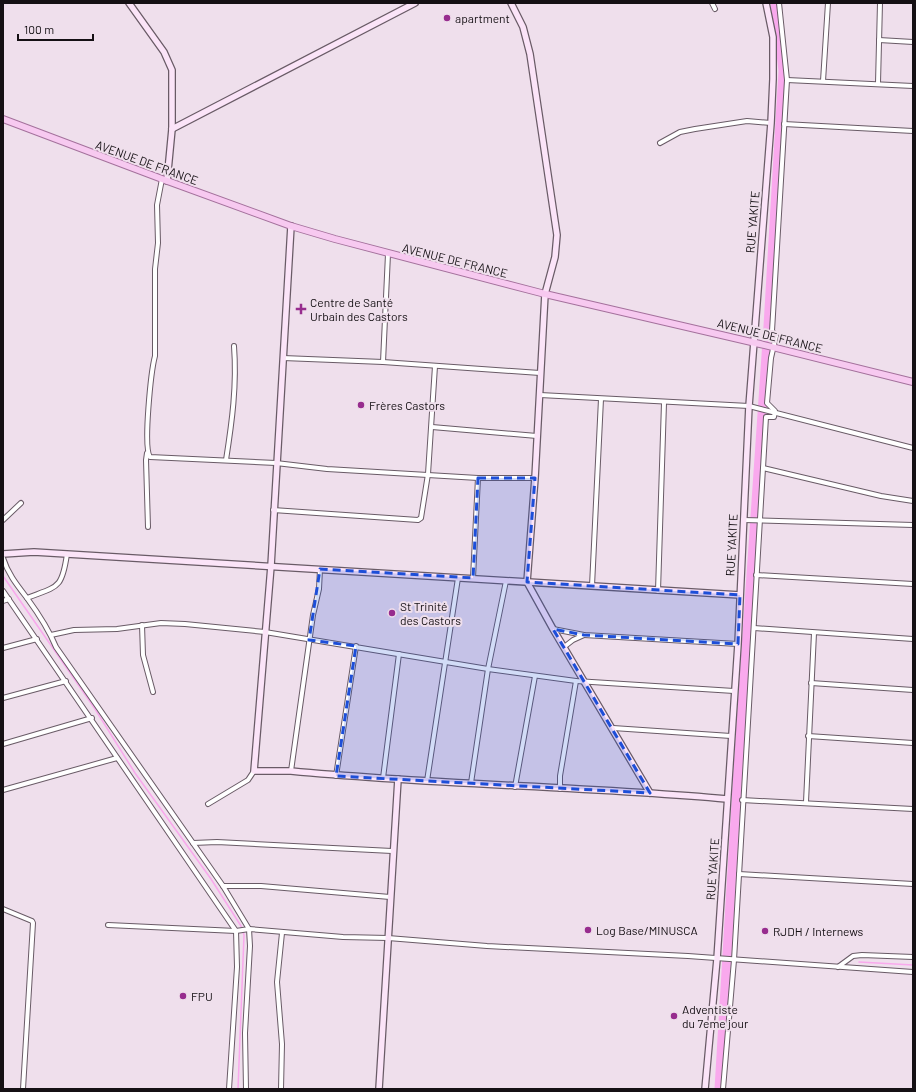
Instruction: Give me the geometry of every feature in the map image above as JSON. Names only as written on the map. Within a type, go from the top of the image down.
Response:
[{"type":"main road","name":"AVENUE DE FRANCE","points":[[3,120],[291,226],[388,254],[545,294],[757,343],[913,382]]},
{"type":"street","points":[[128,3],[171,64],[172,70],[172,129],[164,180],[158,205],[158,243],[155,269],[154,356],[151,368],[146,460],[148,527]]},
{"type":"street","points":[[172,129],[415,3]]},
{"type":"street","points":[[511,3],[523,27],[530,54],[557,235],[555,257],[545,294],[535,478],[527,582],[553,629],[613,728],[650,793]]},
{"type":"street","points":[[712,3],[715,9]]},
{"type":"street","name":"RUE YAKITE","points":[[705,1089],[717,959],[738,644],[750,406],[757,343],[771,123],[773,37],[766,3]]},
{"type":"street","points":[[775,413],[775,411],[767,403],[771,358],[776,336],[772,331],[788,80],[779,3]]},
{"type":"street","points":[[823,81],[828,3]]},
{"type":"street","points":[[878,83],[880,3]]},
{"type":"street","points":[[879,40],[913,42]]},
{"type":"street","points":[[788,80],[878,83],[913,86]]},
{"type":"street","points":[[660,142],[680,132],[695,129],[747,122],[771,123]]},
{"type":"street","points":[[784,124],[913,131]]},
{"type":"street","points":[[208,804],[248,780],[254,771],[271,566],[273,510],[291,226]]},
{"type":"street","points":[[383,362],[388,254]]},
{"type":"street","points":[[226,460],[234,400],[234,346]]},
{"type":"street","points":[[283,358],[383,362],[540,373]]},
{"type":"street","points":[[273,510],[418,520],[422,514],[428,474],[435,366]]},
{"type":"street","points":[[540,395],[664,403],[750,406],[913,448]]},
{"type":"street","points":[[592,586],[601,399]]},
{"type":"street","points":[[658,591],[664,403]]},
{"type":"street","points":[[723,1089],[734,960],[742,800],[754,628],[766,417],[774,417],[775,413]]},
{"type":"street","points":[[432,427],[537,436]]},
{"type":"street","points":[[147,453],[150,457],[154,458],[276,463],[327,469],[478,478],[535,478]]},
{"type":"street","points":[[763,468],[881,496],[913,501]]},
{"type":"street","points":[[473,578],[478,478]]},
{"type":"street","points":[[3,520],[22,503]]},
{"type":"street","points":[[744,520],[913,525]]},
{"type":"street","points":[[3,554],[34,552],[740,595]]},
{"type":"street","points":[[27,598],[58,585],[62,579],[67,554]]},
{"type":"street","points":[[3,558],[11,578],[27,598],[51,635],[56,647],[224,886],[249,929],[250,946],[244,1033],[246,1089]]},
{"type":"street","points":[[292,772],[320,569]]},
{"type":"street","points":[[756,575],[913,584]]},
{"type":"street","points":[[427,781],[458,578]]},
{"type":"street","points":[[471,783],[488,669],[506,581]]},
{"type":"street","points":[[3,591],[92,718],[117,758],[236,932],[237,967],[229,1089]]},
{"type":"street","points":[[3,601],[9,599]]},
{"type":"street","points":[[51,635],[74,630],[117,630],[142,626],[185,624],[265,632],[535,676],[584,682],[734,692]]},
{"type":"street","points":[[142,626],[143,655],[153,692]]},
{"type":"street","points":[[754,628],[913,639]]},
{"type":"street","points":[[553,629],[584,635],[738,644]]},
{"type":"street","points":[[806,802],[814,633]]},
{"type":"street","points":[[564,647],[573,640],[584,635]]},
{"type":"street","points":[[3,648],[37,639]]},
{"type":"street","points":[[336,776],[356,646]]},
{"type":"street","points":[[383,778],[399,654]]},
{"type":"street","points":[[515,787],[535,676]]},
{"type":"street","points":[[3,698],[66,681]]},
{"type":"street","points":[[560,789],[560,776],[576,681]]},
{"type":"street","points":[[811,683],[913,690]]},
{"type":"street","points":[[3,744],[92,718]]},
{"type":"street","points":[[613,728],[731,736]]},
{"type":"street","points":[[808,736],[913,743]]},
{"type":"street","points":[[3,790],[117,758]]},
{"type":"street","points":[[254,771],[292,772],[515,787],[650,793],[727,800]]},
{"type":"street","points":[[379,1089],[392,851],[398,779]]},
{"type":"street","points":[[742,800],[806,802],[913,809]]},
{"type":"street","points":[[193,843],[217,842],[392,851]]},
{"type":"street","points":[[739,874],[913,884]]},
{"type":"street","points":[[224,886],[261,886],[390,896]]},
{"type":"street","points":[[3,909],[26,917],[32,921],[33,924],[23,1089]]},
{"type":"street","points":[[108,925],[236,932],[249,929],[282,933],[388,938],[487,946],[913,972]]},
{"type":"street","points":[[281,1089],[282,1044],[277,982],[282,933]]},
{"type":"street","points":[[838,967],[853,956],[913,957]]},
{"type":"highlighted area","points":[[478,478],[535,478],[527,582],[740,595],[738,644],[584,635],[553,629],[650,793],[336,776],[356,646],[309,640],[320,569],[473,578]]},
{"type":"waterway","points":[[719,1089],[783,71],[775,3]]},
{"type":"waterway","points":[[3,576],[95,709],[135,773],[211,879],[241,926],[244,935],[238,1089]]},
{"type":"waterway","points":[[859,962],[913,965]]},
{"type":"place","name":"apartment","points":[[447,18]]},
{"type":"place","name":"Centre de Santé Urbain des Castors","points":[[301,309]]},
{"type":"place","name":"Frères Castors","points":[[361,405]]},
{"type":"place","name":"St Trinité des Castors","points":[[392,613]]},
{"type":"place","name":"Log Base/MINUSCA","points":[[588,930]]},
{"type":"place","name":"RJDH / Internews","points":[[765,931]]},
{"type":"place","name":"FPU","points":[[183,996]]},
{"type":"place","name":"Adventiste du 7eme jour","points":[[674,1016]]}]
